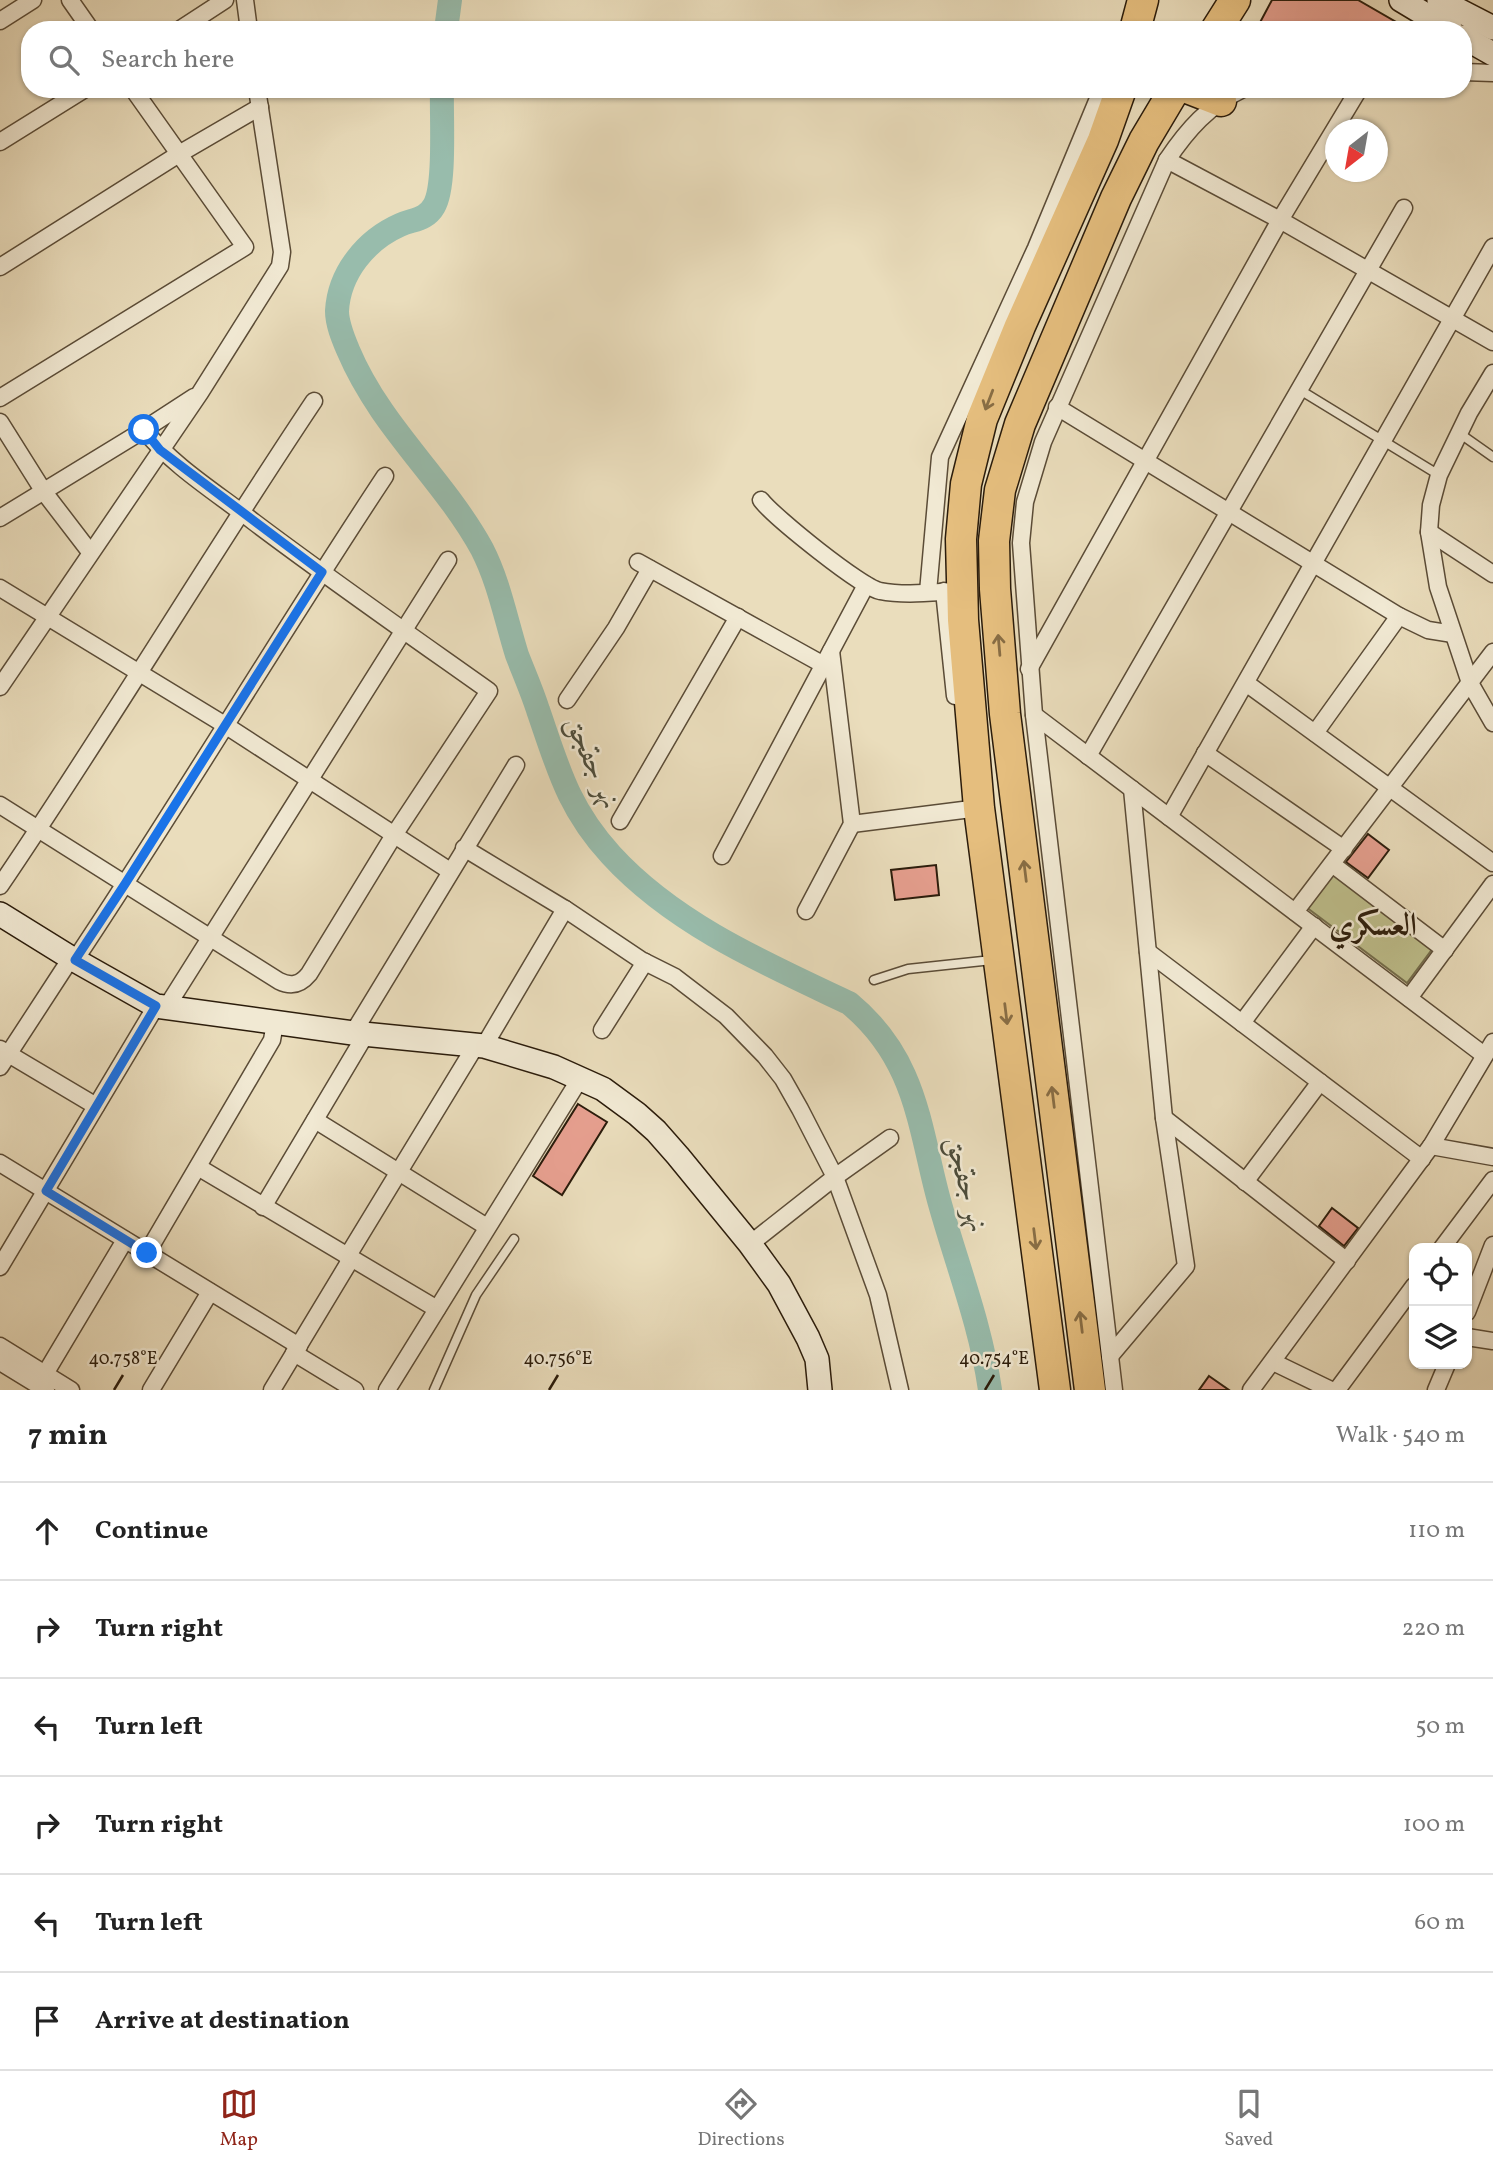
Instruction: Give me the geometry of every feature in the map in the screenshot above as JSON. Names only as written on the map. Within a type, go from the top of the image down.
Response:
[{"type":"highway","points":[[1222,21],[1236,0]]},
{"type":"highway","points":[[1055,1390],[999,959],[973,809],[945,591],[961,538],[964,496],[982,419],[1020,326],[1103,140],[1118,98]]},
{"type":"highway","points":[[1090,1390],[1005,714],[994,541],[1000,489],[1020,424],[1116,198],[1143,141],[1169,98]]},
{"type":"street","points":[[0,21],[33,0]]},
{"type":"street","points":[[70,0],[85,21]]},
{"type":"street","points":[[193,21],[225,0]]},
{"type":"street","points":[[245,0],[248,21]]},
{"type":"street","points":[[1401,0],[1436,21]]},
{"type":"street","points":[[1439,0],[1493,28]]},
{"type":"street","points":[[1472,42],[1493,54]]},
{"type":"street","points":[[1472,72],[1493,73]]},
{"type":"street","points":[[0,142],[71,98]]},
{"type":"street","points":[[0,398],[245,247],[140,98]]},
{"type":"street","points":[[1,684],[200,393],[276,275],[282,259],[258,98]]},
{"type":"street","points":[[761,500],[775,516],[866,585],[880,591],[945,591],[940,457],[1036,248],[1098,98]]},
{"type":"street","points":[[1114,1390],[1029,669],[1021,570],[1022,521],[1031,478],[1057,407],[1167,160],[1191,127],[1228,98]]},
{"type":"street","points":[[1029,669],[1280,220],[1354,98]]},
{"type":"street","points":[[0,267],[180,153],[260,107]]},
{"type":"street","points":[[1167,160],[1280,220],[1493,342]]},
{"type":"street","points":[[1088,756],[1404,208]]},
{"type":"street","points":[[1169,817],[1493,247]]},
{"type":"street","points":[[1493,373],[1439,475],[1431,505],[1429,532],[1438,587],[1469,683],[1493,723]]},
{"type":"street","points":[[0,518],[200,393]]},
{"type":"street","points":[[0,886],[240,511],[314,401]]},
{"type":"street","points":[[1057,407],[1399,616],[1428,630],[1453,634]]},
{"type":"street","points":[[0,422],[44,492],[90,552]]},
{"type":"street","points":[[0,805],[279,981],[291,985],[299,983],[309,974],[394,835],[489,691],[240,511],[160,450],[144,430]]},
{"type":"street","points":[[96,1106],[3,1057],[125,884],[385,476]]},
{"type":"street","points":[[1429,532],[1493,574]]},
{"type":"street","points":[[0,1267],[96,1106],[210,937],[448,560]]},
{"type":"street","points":[[566,700],[616,628],[644,566],[829,662]]},
{"type":"street","points":[[722,856],[829,662],[866,585]]},
{"type":"street","points":[[0,588],[309,778],[450,872]]},
{"type":"street","points":[[1315,733],[1399,616]]},
{"type":"street","points":[[620,821],[738,617]]},
{"type":"street","points":[[1296,912],[1492,655]]},
{"type":"street","points":[[806,911],[852,824],[829,662]]},
{"type":"street","points":[[1246,683],[1493,863]]},
{"type":"street","points":[[1034,715],[1409,998],[1489,1049],[1427,1152],[1251,1390]]},
{"type":"street","points":[[1205,753],[1344,849]]},
{"type":"street","points":[[263,1207],[315,1121],[359,1034],[450,872],[516,765]]},
{"type":"street","points":[[1110,1356],[1186,1266],[1164,1118],[1132,789]]},
{"type":"street","points":[[852,824],[973,809]]},
{"type":"street","points":[[464,848],[565,909],[645,962],[675,977],[726,1016],[765,1056],[783,1079],[835,1177],[878,1296],[900,1390]]},
{"type":"street","points":[[1332,864],[1445,950]]},
{"type":"street","points":[[1409,998],[1493,884]]},
{"type":"street","points":[[272,1390],[398,1173],[565,909]]},
{"type":"street","points":[[0,914],[73,959],[161,1007],[359,1034],[480,1046],[520,1055],[581,1077],[620,1100],[656,1131],[750,1244],[779,1284],[808,1338],[817,1359],[820,1390]]},
{"type":"street","points":[[1242,1023],[1314,926]]},
{"type":"street","points":[[1148,953],[1320,1082],[1427,1152],[1493,1157]]},
{"type":"street","points":[[602,1030],[645,962]]},
{"type":"street","points":[[147,1253],[272,1040],[275,1023]]},
{"type":"street","points":[[387,1390],[581,1077]]},
{"type":"street","points":[[1245,1182],[1320,1082]]},
{"type":"street","points":[[1164,1118],[1347,1261]]},
{"type":"street","points":[[315,1121],[487,1227]]},
{"type":"street","points":[[750,1244],[835,1177],[890,1138]]},
{"type":"street","points":[[0,1163],[210,1292],[355,1390]]},
{"type":"street","points":[[198,1167],[437,1309]]},
{"type":"street","points":[[1446,1243],[1493,1180]]},
{"type":"street","points":[[41,1385],[125,1240]]},
{"type":"street","points":[[1469,1306],[1493,1245]]},
{"type":"street","points":[[151,1390],[210,1292]]},
{"type":"street","points":[[1337,1390],[1409,1293]]},
{"type":"street","points":[[1472,1338],[1493,1341]]},
{"type":"street","points":[[0,1346],[41,1385]]},
{"type":"street","points":[[0,1362],[41,1385],[71,1390]]},
{"type":"street","points":[[1273,1362],[1331,1390]]},
{"type":"street","points":[[1436,1390],[1445,1369]]},
{"type":"lane","points":[[1300,390],[1439,475]]},
{"type":"lane","points":[[1459,433],[1493,457]]},
{"type":"lane","points":[[874,980],[908,969],[999,959]]},
{"type":"lane","points":[[434,1390],[476,1295],[514,1238]]},
{"type":"green space","points":[[1332,873],[1433,948],[1407,983],[1306,907]]},
{"type":"building","points":[[1272,0],[1358,0],[1394,21],[1261,21]]},
{"type":"building","points":[[1368,834],[1389,850],[1368,878],[1346,862]]},
{"type":"building","points":[[936,865],[939,895],[895,900],[891,870]]},
{"type":"building","points":[[578,1104],[607,1122],[562,1195],[533,1176]]},
{"type":"building","points":[[1332,1208],[1358,1228],[1344,1246],[1319,1226]]},
{"type":"building","points":[[1209,1376],[1229,1390],[1199,1390]]},
{"type":"waterway","name":"نهر جقجق","points":[[447,21],[450,0]]},
{"type":"waterway","name":"نهر جقجق","points":[[442,98],[442,167],[438,196],[427,214],[388,231],[356,259],[343,284],[337,311],[339,326],[348,350],[377,404],[449,499],[482,549],[502,601],[517,655],[566,787],[596,838],[636,880],[692,922],[754,957],[849,1003],[873,1027],[894,1055],[916,1106],[940,1204],[975,1319],[990,1390]]},
{"type":"district","name":"العسكري","points":[[1373,924]]},
{"type":"route","points":[[144,430],[160,450],[322,572],[75,960],[156,1006],[46,1191],[147,1253]]}]
